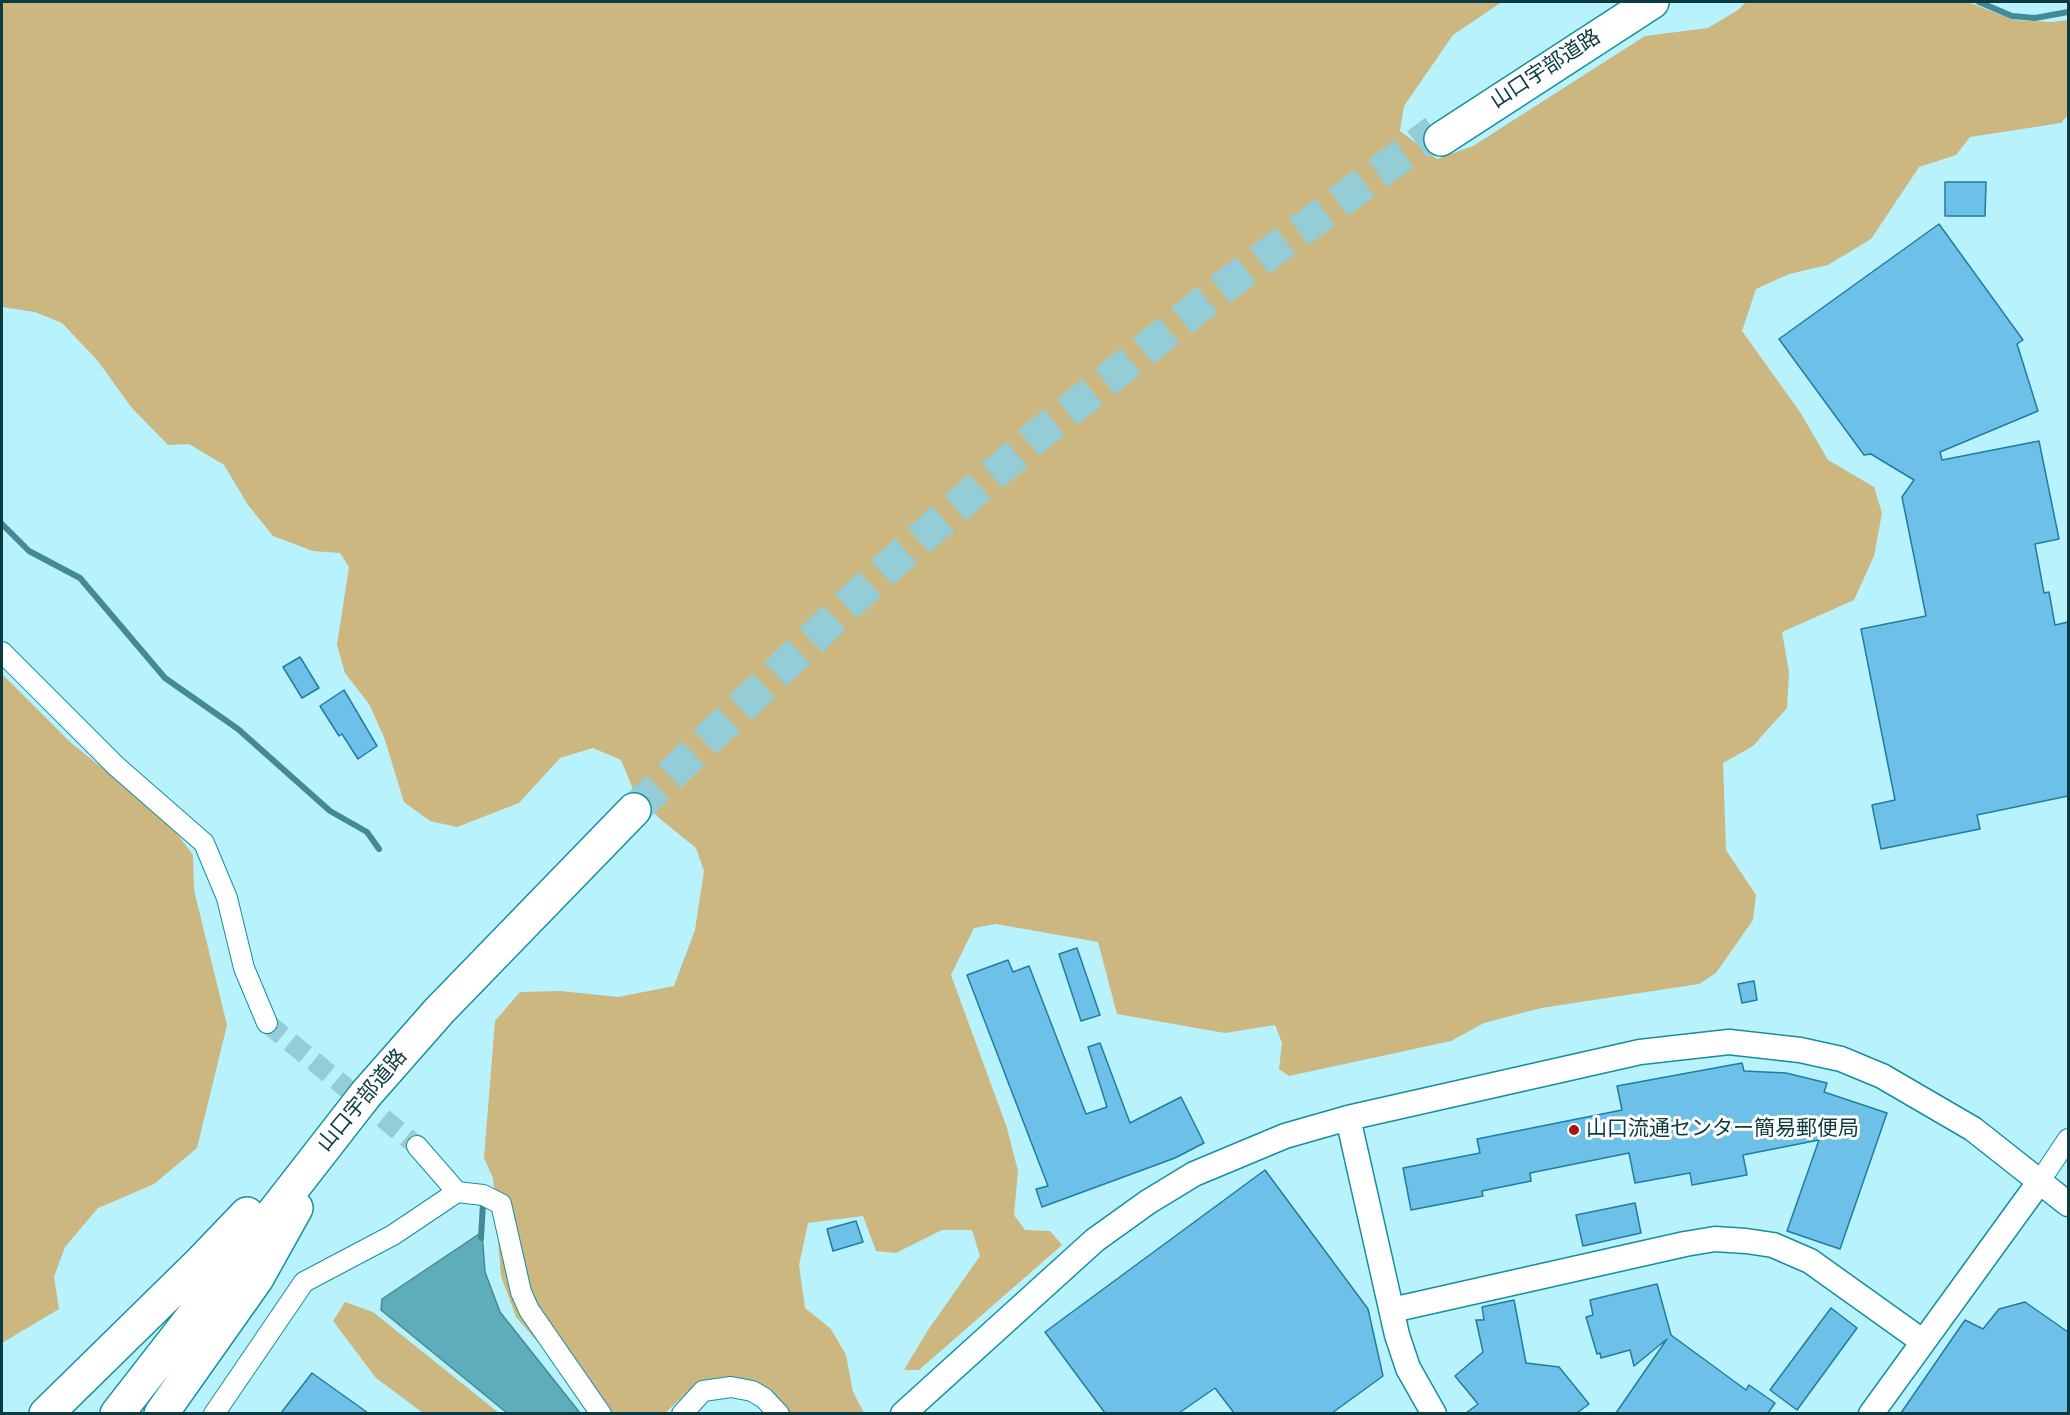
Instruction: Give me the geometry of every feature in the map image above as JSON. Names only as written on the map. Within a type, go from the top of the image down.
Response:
[{"type":"highway","name":"山口宇部道路","points":[[1631,2],[1438,135],[1652,2]]},
{"type":"highway","name":"山口宇部道路","points":[[117,1413],[366,1094],[463,985],[639,815],[443,1031],[131,1413]]},
{"type":"highway","points":[[45,1413],[202,1261],[309,1148],[366,1094]]},
{"type":"highway","points":[[161,1413],[257,1278],[297,1207]]},
{"type":"street","points":[[2,652],[116,766],[204,843],[227,898],[244,968],[267,1023]]},
{"type":"street","points":[[903,1413],[1095,1240],[1148,1202],[1194,1174],[1285,1136],[1348,1118],[1640,1052],[1729,1042],[1770,1045],[1841,1059],[1882,1076],[1973,1129],[2068,1204]]},
{"type":"street","points":[[1348,1118],[1392,1310],[1408,1368],[1434,1413]]},
{"type":"street","points":[[1870,1413],[2040,1181],[2068,1139]]},
{"type":"street","points":[[417,1146],[457,1192]]},
{"type":"street","points":[[214,1413],[304,1282],[393,1235],[457,1192],[483,1195],[501,1204],[520,1292],[529,1310],[601,1413]]},
{"type":"street","points":[[1392,1310],[1715,1239],[1773,1245],[1810,1261],[1922,1341]]},
{"type":"street","points":[[682,1413],[704,1391],[731,1387],[752,1391],[764,1398],[780,1413]]},
{"type":"shaded area","points":[[2,2],[1502,2],[1453,35],[1404,106],[1400,131],[1437,159],[1473,146],[1645,36],[1708,28],[1738,10],[1746,2],[1968,2],[2014,20],[2051,22],[2068,20],[2068,115],[2061,123],[1970,137],[1956,155],[1919,167],[1871,239],[1828,265],[1789,274],[1756,289],[1742,331],[1800,412],[1828,460],[1874,487],[1882,513],[1874,556],[1854,600],[1782,632],[1789,672],[1787,708],[1753,746],[1723,763],[1726,850],[1756,895],[1753,920],[1716,973],[1699,984],[1541,1008],[1484,1023],[1451,1041],[1289,1076],[1279,1069],[1282,1043],[1275,1025],[1225,1033],[1117,1014],[1098,942],[996,924],[974,928],[951,975],[1007,1128],[1018,1171],[1014,1215],[1025,1230],[1050,1231],[1062,1245],[919,1370],[904,1370],[928,1330],[980,1256],[972,1230],[942,1230],[896,1253],[876,1251],[863,1216],[808,1223],[799,1265],[805,1308],[831,1329],[846,1355],[853,1392],[864,1413],[790,1413],[762,1392],[730,1377],[694,1386],[665,1413],[591,1413],[547,1353],[516,1317],[501,1276],[493,1178],[484,1158],[495,1021],[520,992],[560,991],[618,997],[674,986],[695,930],[704,871],[696,848],[659,818],[633,789],[621,760],[593,748],[560,758],[519,803],[457,827],[430,821],[404,802],[384,737],[369,704],[345,673],[337,645],[349,567],[340,553],[313,551],[273,536],[248,505],[224,465],[189,444],[168,445],[131,407],[98,361],[62,323],[35,312],[2,307]]},
{"type":"shaded area","points":[[2,674],[70,742],[166,819],[193,855],[194,890],[227,1025],[197,1148],[154,1184],[98,1208],[65,1247],[54,1277],[59,1309],[2,1343]]},
{"type":"shaded area","points":[[345,1302],[373,1312],[499,1413],[423,1413],[376,1378],[333,1321]]},
{"type":"water","points":[[482,1232],[485,1272],[500,1312],[580,1413],[507,1413],[381,1310],[382,1299]]},
{"type":"building","points":[[1945,182],[1986,182],[1985,216],[1945,216]]},
{"type":"building","points":[[1939,224],[2023,340],[2017,344],[2038,411],[1940,452],[1942,460],[2039,441],[2059,539],[2035,544],[2044,593],[2049,592],[2055,625],[2068,622],[2068,796],[1977,815],[1980,829],[1881,849],[1872,805],[1895,800],[1861,629],[1926,616],[1902,497],[1914,480],[1871,454],[1864,455],[1779,339]]},
{"type":"building","points":[[300,657],[319,688],[302,698],[283,667]]},
{"type":"building","points":[[344,690],[377,746],[358,759],[342,734],[339,736],[320,706]]},
{"type":"building","points":[[1077,948],[1100,1015],[1081,1021],[1059,954]]},
{"type":"building","points":[[1008,960],[1013,972],[1029,966],[1086,1114],[1107,1107],[1088,1047],[1100,1043],[1130,1123],[1181,1097],[1204,1143],[1175,1158],[1042,1207],[1036,1189],[1048,1186],[967,975]]},
{"type":"building","points":[[1754,981],[1757,1000],[1742,1003],[1738,984]]},
{"type":"building","points":[[1742,1063],[1744,1071],[1786,1073],[1827,1083],[1824,1092],[1887,1113],[1840,1249],[1787,1231],[1819,1140],[1743,1155],[1747,1175],[1692,1185],[1690,1173],[1635,1183],[1629,1153],[1530,1173],[1531,1181],[1482,1191],[1483,1196],[1411,1210],[1403,1168],[1480,1153],[1477,1139],[1622,1110],[1617,1086]]},
{"type":"building","points":[[1265,1170],[1368,1309],[1383,1376],[1332,1413],[1234,1413],[1215,1388],[1179,1413],[1105,1413],[1045,1332]]},
{"type":"building","points":[[1635,1203],[1641,1233],[1583,1246],[1576,1215]]},
{"type":"building","points":[[856,1221],[863,1242],[833,1251],[827,1229]]},
{"type":"building","points":[[1657,1284],[1671,1335],[1746,1390],[1749,1385],[1775,1403],[1768,1413],[1616,1413],[1667,1339],[1634,1366],[1630,1350],[1601,1358],[1600,1353],[1597,1354],[1586,1317],[1593,1315],[1590,1300]]},
{"type":"building","points":[[1514,1300],[1526,1363],[1559,1367],[1589,1404],[1577,1413],[1466,1413],[1478,1404],[1455,1376],[1483,1352],[1476,1320],[1484,1320],[1482,1307]]},
{"type":"building","points":[[2025,1302],[2068,1332],[2068,1413],[1901,1413],[1965,1320],[1983,1329],[1999,1309]]},
{"type":"building","points":[[1831,1308],[1857,1328],[1797,1410],[1770,1390]]},
{"type":"building","points":[[312,1373],[368,1413],[281,1413]]},
{"type":"waterway","points":[[1979,2],[2012,16],[2035,18],[2068,12]]},
{"type":"waterway","points":[[2,524],[29,551],[80,578],[165,678],[238,729],[330,811],[367,832],[379,849]]},
{"type":"waterway","points":[[481,1238],[483,1203]]},
{"type":"tunnel","points":[[634,810],[881,573],[1042,432],[1218,291],[1435,131]]},
{"type":"tunnel","points":[[267,1023],[417,1146]]},
{"type":"place","name":"山口流通センター簡易郵便局","points":[[1574,1130]]}]
